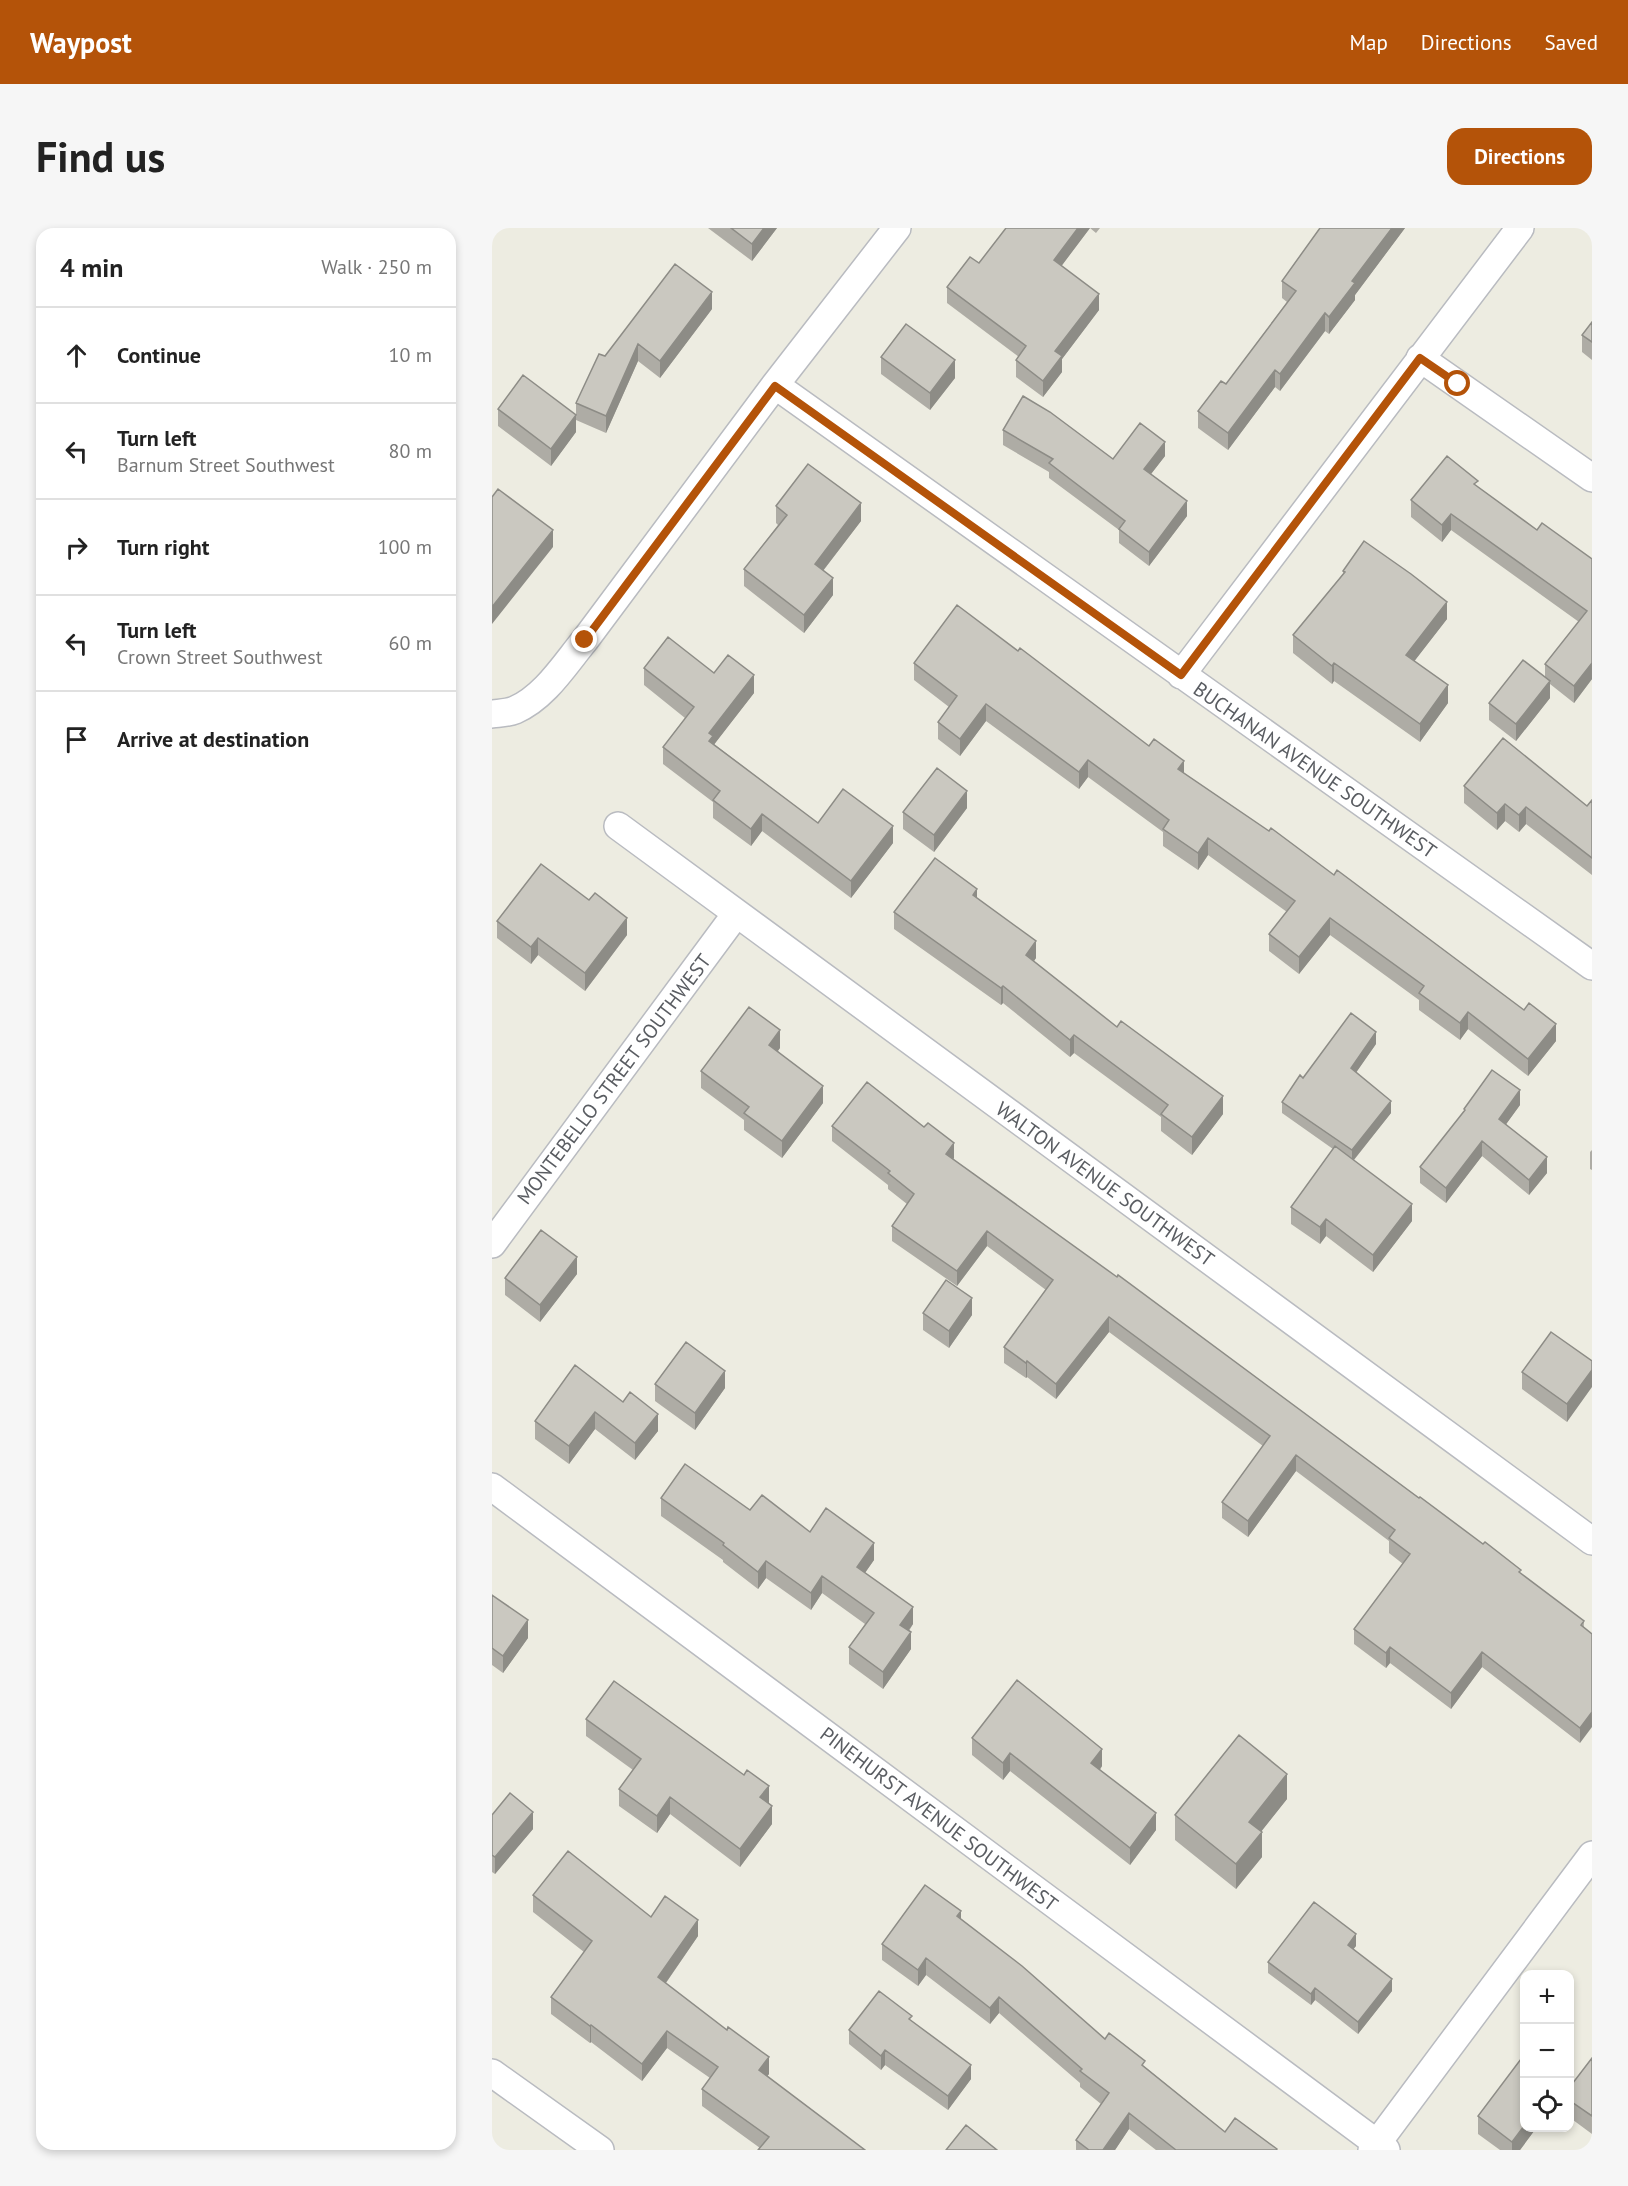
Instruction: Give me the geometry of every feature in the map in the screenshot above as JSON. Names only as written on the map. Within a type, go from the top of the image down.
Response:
[{"type":"street","points":[[492,714],[515,710],[534,698],[552,681],[897,228]]},
{"type":"street","points":[[1181,675],[1520,228]]},
{"type":"street","points":[[1420,358],[1592,478]]},
{"type":"street","name":"BUCHANAN AVENUE SOUTHWEST","points":[[775,386],[1592,966]]},
{"type":"street","name":"WALTON AVENUE SOUTHWEST","points":[[618,826],[1592,1541]]},
{"type":"street","name":"MONTEBELLO STREET SOUTHWEST","points":[[492,1244],[736,914]]},
{"type":"street","name":"PINEHURST AVENUE SOUTHWEST","points":[[492,1487],[1379,2148]]},
{"type":"street","points":[[1379,2148],[1592,1855]]},
{"type":"street","points":[[492,2073],[600,2150]]},
{"type":"building","points":[[731,228],[764,228],[752,244]]},
{"type":"building","points":[[1006,228],[1078,228],[1054,260],[1099,294],[1055,351],[1062,356],[1043,381],[1016,360],[1026,346],[947,287],[970,257],[979,263]]},
{"type":"building","points":[[1320,228],[1392,228],[1352,281],[1355,283],[1329,317],[1325,313],[1280,374],[1275,370],[1228,433],[1198,411],[1221,381],[1226,384],[1296,291],[1282,281]]},
{"type":"building","points":[[675,264],[712,292],[660,361],[638,344],[606,416],[576,403],[599,354],[605,356]]},
{"type":"building","points":[[1592,322],[1592,342],[1582,335]]},
{"type":"building","points":[[906,324],[955,360],[930,393],[881,357]]},
{"type":"building","points":[[523,375],[576,415],[551,449],[498,409]]},
{"type":"building","points":[[1023,396],[1050,412],[1113,459],[1140,423],[1165,442],[1144,469],[1187,501],[1149,552],[1119,529],[1125,521],[1049,463],[1053,459],[1003,430]]},
{"type":"building","points":[[1447,456],[1478,481],[1474,484],[1537,530],[1542,523],[1592,559],[1592,663],[1574,686],[1545,664],[1587,611],[1451,514],[1442,525],[1411,500]]},
{"type":"building","points":[[808,464],[861,503],[815,564],[833,578],[804,615],[744,569],[787,515],[776,506]]},
{"type":"building","points":[[498,489],[553,530],[492,607],[492,497]]},
{"type":"building","points":[[1364,541],[1447,602],[1406,655],[1448,685],[1420,724],[1334,663],[1332,666],[1293,635],[1345,572],[1343,571]]},
{"type":"building","points":[[957,605],[1018,651],[1020,648],[1149,746],[1154,739],[1184,761],[1178,769],[1269,831],[1271,828],[1334,875],[1337,870],[1524,1010],[1529,1003],[1556,1024],[1528,1059],[1468,1012],[1460,1023],[1419,993],[1424,986],[1330,918],[1299,957],[1269,934],[1295,901],[1208,838],[1198,853],[1163,829],[1169,820],[1088,760],[1079,772],[986,704],[960,739],[938,722],[957,696],[914,663]]},
{"type":"building","points":[[668,637],[714,673],[728,655],[754,675],[709,733],[713,736],[709,741],[818,823],[843,789],[893,826],[851,881],[762,814],[751,829],[713,800],[720,791],[663,747],[694,707],[644,668]]},
{"type":"building","points":[[1523,660],[1550,681],[1516,724],[1489,703]]},
{"type":"building","points":[[1503,738],[1587,806],[1592,800],[1592,858],[1526,807],[1519,815],[1505,804],[1497,813],[1464,786]]},
{"type":"building","points":[[937,768],[967,791],[934,835],[903,812]]},
{"type":"building","points":[[935,858],[977,889],[973,895],[1036,941],[1026,955],[1117,1027],[1121,1021],[1223,1096],[1192,1137],[1161,1114],[1168,1105],[1074,1035],[1070,1040],[1003,986],[1001,988],[894,912]]},
{"type":"building","points":[[541,864],[589,900],[595,893],[627,918],[585,973],[538,938],[531,947],[497,921]]},
{"type":"building","points":[[749,1007],[780,1030],[769,1045],[823,1086],[782,1141],[744,1113],[749,1107],[701,1071]]},
{"type":"building","points":[[1351,1013],[1376,1032],[1351,1068],[1391,1101],[1352,1150],[1282,1102],[1300,1075],[1303,1078]]},
{"type":"building","points":[[1492,1070],[1520,1090],[1499,1119],[1547,1157],[1529,1180],[1482,1141],[1446,1188],[1420,1167],[1465,1110]]},
{"type":"building","points":[[867,1082],[924,1127],[928,1123],[954,1143],[946,1154],[1117,1277],[1118,1275],[1419,1498],[1483,1544],[1485,1542],[1521,1570],[1519,1572],[1584,1621],[1581,1625],[1592,1634],[1592,1712],[1580,1728],[1482,1652],[1451,1693],[1390,1647],[1386,1653],[1354,1629],[1410,1554],[1389,1538],[1395,1530],[1296,1455],[1248,1521],[1222,1502],[1270,1436],[1109,1317],[1056,1384],[1027,1361],[1026,1363],[1004,1347],[1053,1280],[987,1231],[957,1271],[892,1226],[914,1194],[888,1173],[890,1171],[832,1126]]},
{"type":"building","points":[[1335,1146],[1412,1204],[1373,1255],[1326,1219],[1320,1227],[1291,1207]]},
{"type":"building","points":[[541,1230],[577,1257],[540,1305],[505,1278]]},
{"type":"building","points":[[946,1280],[972,1298],[949,1331],[923,1313]]},
{"type":"building","points":[[1551,1332],[1592,1361],[1592,1370],[1567,1404],[1522,1372]]},
{"type":"building","points":[[686,1342],[725,1371],[695,1413],[655,1384]]},
{"type":"building","points":[[575,1365],[623,1402],[630,1392],[658,1414],[635,1443],[595,1412],[569,1446],[535,1421]]},
{"type":"building","points":[[685,1464],[750,1510],[762,1495],[810,1532],[826,1508],[874,1543],[857,1567],[913,1607],[900,1625],[911,1632],[883,1672],[849,1647],[874,1613],[822,1576],[811,1593],[766,1561],[758,1572],[723,1545],[724,1543],[661,1498]]},
{"type":"building","points":[[492,1595],[528,1620],[503,1656],[492,1648]]},
{"type":"building","points":[[1017,1680],[1102,1749],[1091,1763],[1156,1813],[1130,1848],[1010,1753],[1003,1763],[972,1738]]},
{"type":"building","points":[[614,1681],[744,1775],[747,1770],[769,1786],[760,1797],[772,1806],[740,1849],[670,1797],[657,1816],[619,1789],[641,1759],[586,1719]]},
{"type":"building","points":[[1239,1735],[1287,1774],[1249,1822],[1262,1832],[1236,1864],[1175,1815]]},
{"type":"building","points":[[510,1793],[533,1812],[495,1857],[492,1855],[492,1815]]},
{"type":"building","points":[[568,1851],[651,1917],[665,1896],[698,1920],[658,1977],[727,2030],[728,2027],[769,2057],[759,2070],[865,2150],[758,2150],[769,2137],[702,2089],[718,2067],[667,2031],[642,2064],[551,1997],[592,1941],[533,1895]]},
{"type":"building","points":[[925,1885],[961,1911],[957,1916],[1022,1966],[1105,2039],[1109,2033],[1145,2061],[1142,2065],[1225,2132],[1235,2118],[1277,2149],[1176,2150],[1129,2113],[1103,2150],[1089,2150],[1076,2140],[1109,2093],[1080,2071],[1082,2069],[999,1997],[990,2008],[926,1958],[918,1970],[882,1944]]},
{"type":"building","points":[[1314,1902],[1356,1934],[1348,1945],[1392,1979],[1358,2022],[1315,1988],[1311,1994],[1268,1962]]},
{"type":"building","points":[[879,1991],[912,2016],[909,2019],[971,2065],[948,2096],[885,2050],[881,2056],[849,2030]]},
{"type":"building","points":[[1592,2058],[1592,2116],[1574,2103],[1574,2081]]},
{"type":"building","points":[[1520,2060],[1520,2131],[1512,2142],[1478,2116]]},
{"type":"building","points":[[966,2125],[997,2150],[946,2150]]},
{"type":"route","points":[[585,640],[775,386],[1181,675],[1420,358],[1458,384]]}]
